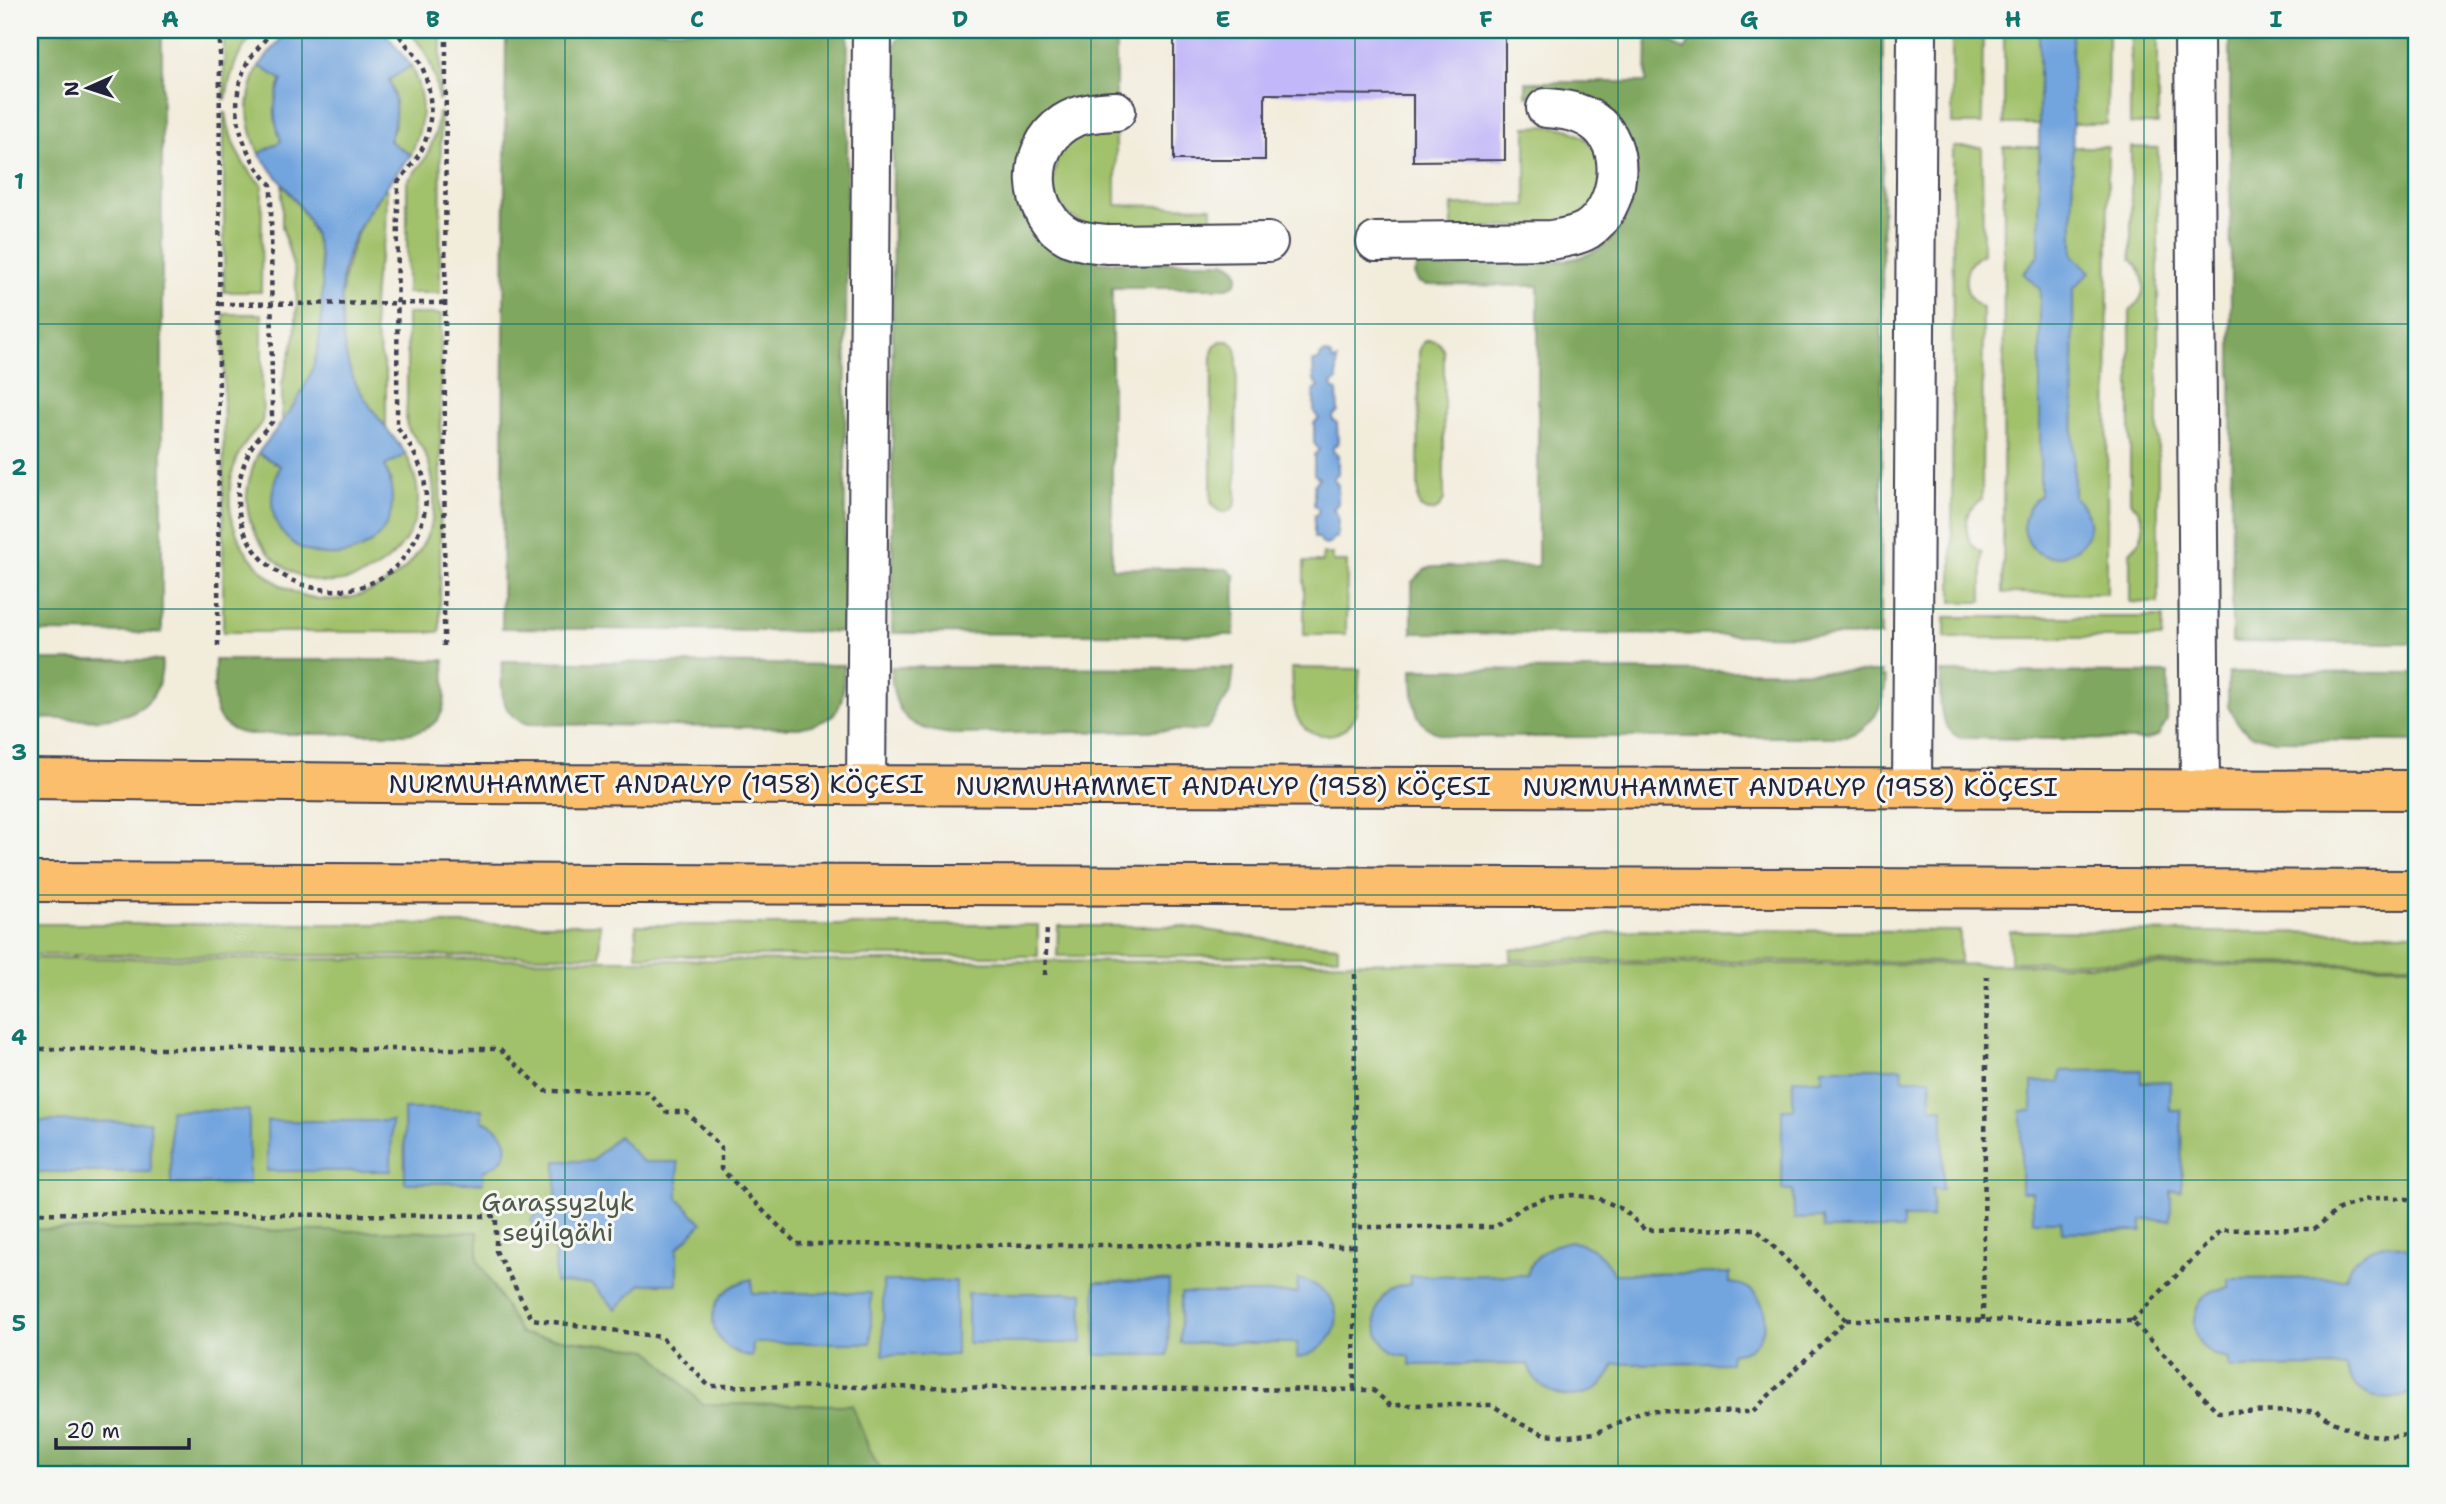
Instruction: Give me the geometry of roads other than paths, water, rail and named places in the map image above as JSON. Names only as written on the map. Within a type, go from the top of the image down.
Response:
[{"type":"main road","name":"NURMUHAMMET ANDALYP (1958) KÖÇESI","points":[[30,779],[866,785],[2416,790]]},
{"type":"main road","points":[[30,882],[2416,890]]},
{"type":"street","points":[[866,785],[872,30]]},
{"type":"street","points":[[1912,787],[1917,30]]},
{"type":"street","points":[[2194,30],[2200,788]]},
{"type":"street","points":[[1376,242],[1551,240],[1588,230],[1612,199],[1616,176],[1612,146],[1606,134],[1592,120],[1567,110],[1546,107]]},
{"type":"street","points":[[1116,111],[1080,115],[1062,124],[1048,138],[1039,156],[1035,188],[1041,207],[1053,224],[1069,236],[1107,244],[1268,242]]},
{"type":"water","points":[[288,30],[383,30],[411,66],[389,80],[395,110],[389,141],[411,155],[359,228],[345,261],[342,279],[342,325],[347,360],[353,377],[367,402],[406,454],[385,466],[392,505],[381,533],[359,550],[331,555],[304,549],[282,533],[272,505],[280,466],[258,453],[288,413],[308,380],[319,343],[321,320],[321,267],[313,232],[299,205],[259,154],[281,141],[275,110],[276,96],[282,80],[259,66]]},
{"type":"water","points":[[2039,30],[2072,30],[2073,255],[2090,272],[2073,289],[2074,497],[2087,513],[2089,528],[2084,541],[2074,551],[2060,556],[2046,556],[2033,549],[2024,527],[2027,512],[2040,495],[2040,289],[2023,273],[2039,255]]},
{"type":"water","points":[[1326,353],[1333,361],[1337,360],[1337,380],[1332,384],[1337,391],[1338,412],[1333,416],[1337,423],[1338,443],[1333,447],[1333,451],[1338,455],[1338,474],[1333,478],[1338,485],[1338,504],[1333,509],[1338,516],[1337,538],[1333,538],[1331,543],[1326,545],[1321,543],[1319,538],[1314,538],[1314,516],[1318,513],[1318,508],[1314,505],[1314,485],[1319,478],[1314,474],[1314,455],[1319,450],[1314,443],[1314,423],[1319,419],[1314,412],[1314,391],[1319,387],[1314,380],[1313,361],[1319,361],[1321,355]]},
{"type":"water","points":[[1822,1068],[1902,1068],[1903,1079],[1931,1079],[1931,1108],[1943,1108],[1943,1189],[1932,1189],[1932,1218],[1903,1218],[1903,1229],[1823,1229],[1822,1218],[1794,1219],[1793,1190],[1782,1190],[1782,1109],[1793,1109],[1793,1079],[1822,1080]]},
{"type":"water","points":[[2141,1070],[2141,1082],[2170,1081],[2170,1110],[2181,1110],[2182,1191],[2171,1191],[2171,1220],[2142,1220],[2142,1231],[2062,1232],[2061,1221],[2033,1221],[2032,1192],[2021,1192],[2021,1111],[2032,1111],[2032,1082],[2060,1082],[2061,1071]]},
{"type":"water","points":[[404,1109],[482,1109],[482,1121],[493,1126],[505,1139],[505,1153],[501,1160],[483,1171],[483,1183],[405,1183]]},
{"type":"water","points":[[170,1110],[249,1110],[249,1184],[171,1184]]},
{"type":"water","points":[[30,1121],[150,1122],[151,1172],[30,1172]]},
{"type":"water","points":[[267,1121],[392,1121],[391,1171],[267,1171]]},
{"type":"water","points":[[618,1136],[643,1162],[678,1162],[678,1198],[702,1223],[677,1249],[677,1284],[641,1284],[616,1309],[591,1284],[555,1283],[555,1247],[530,1221],[556,1196],[556,1161],[592,1161]]},
{"type":"water","points":[[1570,1241],[1596,1252],[1606,1261],[1613,1274],[1730,1273],[1730,1283],[1746,1287],[1760,1300],[1764,1309],[1764,1328],[1755,1344],[1747,1350],[1731,1354],[1730,1363],[1614,1364],[1608,1378],[1597,1388],[1585,1394],[1571,1396],[1557,1394],[1545,1388],[1534,1378],[1528,1364],[1410,1365],[1410,1356],[1394,1352],[1380,1338],[1376,1320],[1380,1302],[1394,1288],[1410,1284],[1410,1276],[1527,1275],[1533,1261],[1543,1252]]},
{"type":"water","points":[[2388,1244],[2405,1247],[2416,1255],[2416,1390],[2396,1398],[2375,1397],[2357,1386],[2346,1367],[2229,1368],[2229,1359],[2213,1355],[2199,1341],[2194,1323],[2199,1305],[2213,1291],[2229,1287],[2228,1279],[2346,1278],[2356,1259],[2374,1248]]},
{"type":"water","points":[[752,1279],[752,1293],[871,1293],[871,1343],[753,1343],[752,1357],[735,1352],[723,1343],[715,1331],[715,1306],[735,1285]]},
{"type":"water","points":[[1298,1279],[1315,1285],[1327,1294],[1334,1306],[1334,1331],[1326,1343],[1314,1352],[1297,1358],[1297,1343],[1180,1343],[1181,1293],[1297,1293]]},
{"type":"water","points":[[883,1281],[956,1281],[956,1355],[883,1355]]},
{"type":"water","points":[[1169,1281],[1168,1355],[1096,1355],[1095,1282]]},
{"type":"water","points":[[968,1293],[1083,1293],[1082,1343],[968,1343]]},
{"type":"park label","name":"Garaşsyzlyk seýilgähi","points":[[558,1217]]}]
